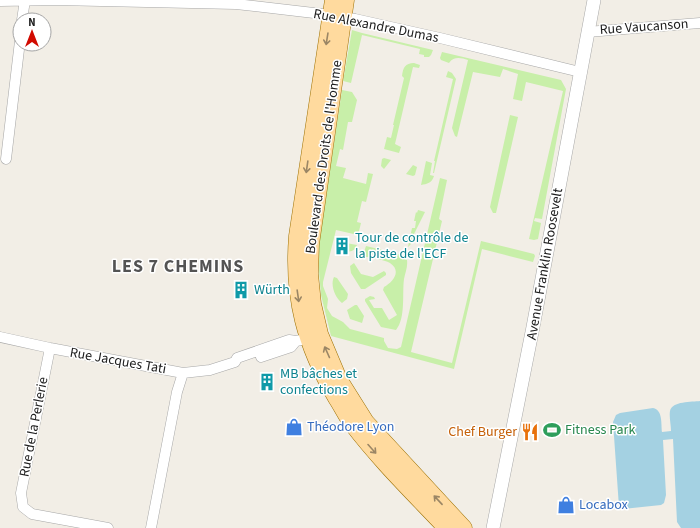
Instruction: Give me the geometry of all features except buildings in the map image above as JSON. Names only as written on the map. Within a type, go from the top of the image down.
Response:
[{"type":"main road","name":"Boulevard des Droits de l'Homme","points":[[346,0],[336,10],[311,244],[310,274],[313,304],[308,338],[326,380],[351,423],[384,462],[446,528]]},
{"type":"main road","name":"Boulevard des Droits de l'Homme","points":[[308,338],[339,379],[366,422],[464,528]]},
{"type":"street","points":[[23,12],[25,0]]},
{"type":"street","name":"Avenue Franklin Roosevelt","points":[[493,528],[533,327],[594,0]]},
{"type":"street","name":"Rue Alexandre Dumas","points":[[0,1],[236,2],[336,10],[580,72]]},
{"type":"street","name":"Rue Vaucanson","points":[[587,32],[700,23]]},
{"type":"street","points":[[6,159],[19,52]]},
{"type":"street","name":"Rue Jacques Tati","points":[[0,337],[183,373],[210,370],[235,362],[239,364],[291,347],[308,338]]},
{"type":"street","name":"Rue de la Perlerie","points":[[50,348],[21,493],[24,506],[32,514],[108,528]]},
{"type":"street","points":[[151,528],[177,392],[183,373]]},
{"type":"green space","points":[[352,30],[433,50],[429,57],[424,57],[424,55],[419,54],[420,49],[362,35],[351,83],[343,81]]},
{"type":"green space","points":[[442,52],[561,80],[566,89],[542,219],[535,218],[534,221],[541,223],[538,239],[529,239],[563,91],[526,82],[522,101],[513,99],[518,74],[503,69],[500,77],[473,72],[457,137],[455,136],[452,128],[468,60],[455,58],[449,63],[441,60],[440,58]]},
{"type":"green space","points":[[414,63],[420,65],[419,68],[413,67],[395,144],[401,147],[399,153],[384,149],[387,137],[391,138],[404,78],[402,76],[403,71],[405,66]]},
{"type":"green space","points":[[448,71],[452,73],[456,79],[433,173],[434,161],[453,79],[446,77]]},
{"type":"green space","points":[[342,90],[352,92],[357,100],[352,122],[348,122],[343,150],[340,149],[336,166],[346,168],[343,178],[366,184],[368,173],[373,174],[366,202],[362,201],[357,222],[361,223],[358,235],[336,230],[323,282],[328,299],[327,308],[332,316],[343,322],[350,329],[384,338],[388,348],[397,349],[401,347],[440,178],[447,180],[439,219],[442,221],[411,352],[452,363],[481,241],[534,254],[535,256],[533,262],[482,249],[454,369],[331,336],[321,295],[319,242]]},
{"type":"green space","points":[[510,115],[518,117],[496,213],[493,213],[490,207]]},
{"type":"green space","points":[[384,158],[391,160],[384,169],[381,166],[382,159]]},
{"type":"green space","points":[[426,161],[432,163],[430,175],[434,176],[431,182],[421,185]]},
{"type":"green space","points":[[413,165],[417,167],[415,175],[413,176],[406,174]]},
{"type":"green space","points":[[418,210],[425,212],[413,236],[411,244],[408,247],[412,228],[415,228],[416,221],[414,221]]},
{"type":"green space","points":[[346,243],[357,245],[356,248],[348,252],[341,251],[342,249],[345,249]]},
{"type":"green space","points":[[366,246],[403,255],[407,260],[407,268],[403,285],[401,319],[396,330],[381,327],[365,301],[365,299],[370,296],[374,297],[375,299],[369,300],[374,308],[382,308],[389,320],[397,315],[383,290],[395,276],[396,273],[394,266],[389,262],[377,259],[378,256],[371,254],[370,257],[365,257],[364,252]]},
{"type":"green space","points":[[354,263],[361,274],[373,277],[384,271],[386,275],[365,289],[361,289],[351,273],[350,266]]},
{"type":"green space","points":[[334,277],[337,278],[348,294],[347,299],[342,303],[337,298],[334,291]]},
{"type":"green space","points":[[357,305],[364,316],[362,323],[350,319],[347,310]]},
{"type":"water","points":[[700,401],[700,528],[681,528],[677,522],[673,439],[663,440],[666,495],[664,503],[661,505],[623,509],[619,507],[613,422],[616,415],[620,413],[653,408],[660,414],[662,432],[671,431],[670,411],[674,405]]},
{"type":"place","name":"Tour de contrôle de la piste de l'ECF","points":[[342,246]]},
{"type":"place","name":"Würth","points":[[241,290]]},
{"type":"place","name":"MB bâches et confections","points":[[267,382]]},
{"type":"place","name":"Théodore Lyon","points":[[294,427]]},
{"type":"place","name":"Fitness Park","points":[[552,430]]},
{"type":"place","name":"Chef Burger","points":[[530,432]]},
{"type":"place","name":"Locabox","points":[[566,505]]},
{"type":"district","name":"LES 7 CHEMINS","points":[[178,266]]}]
